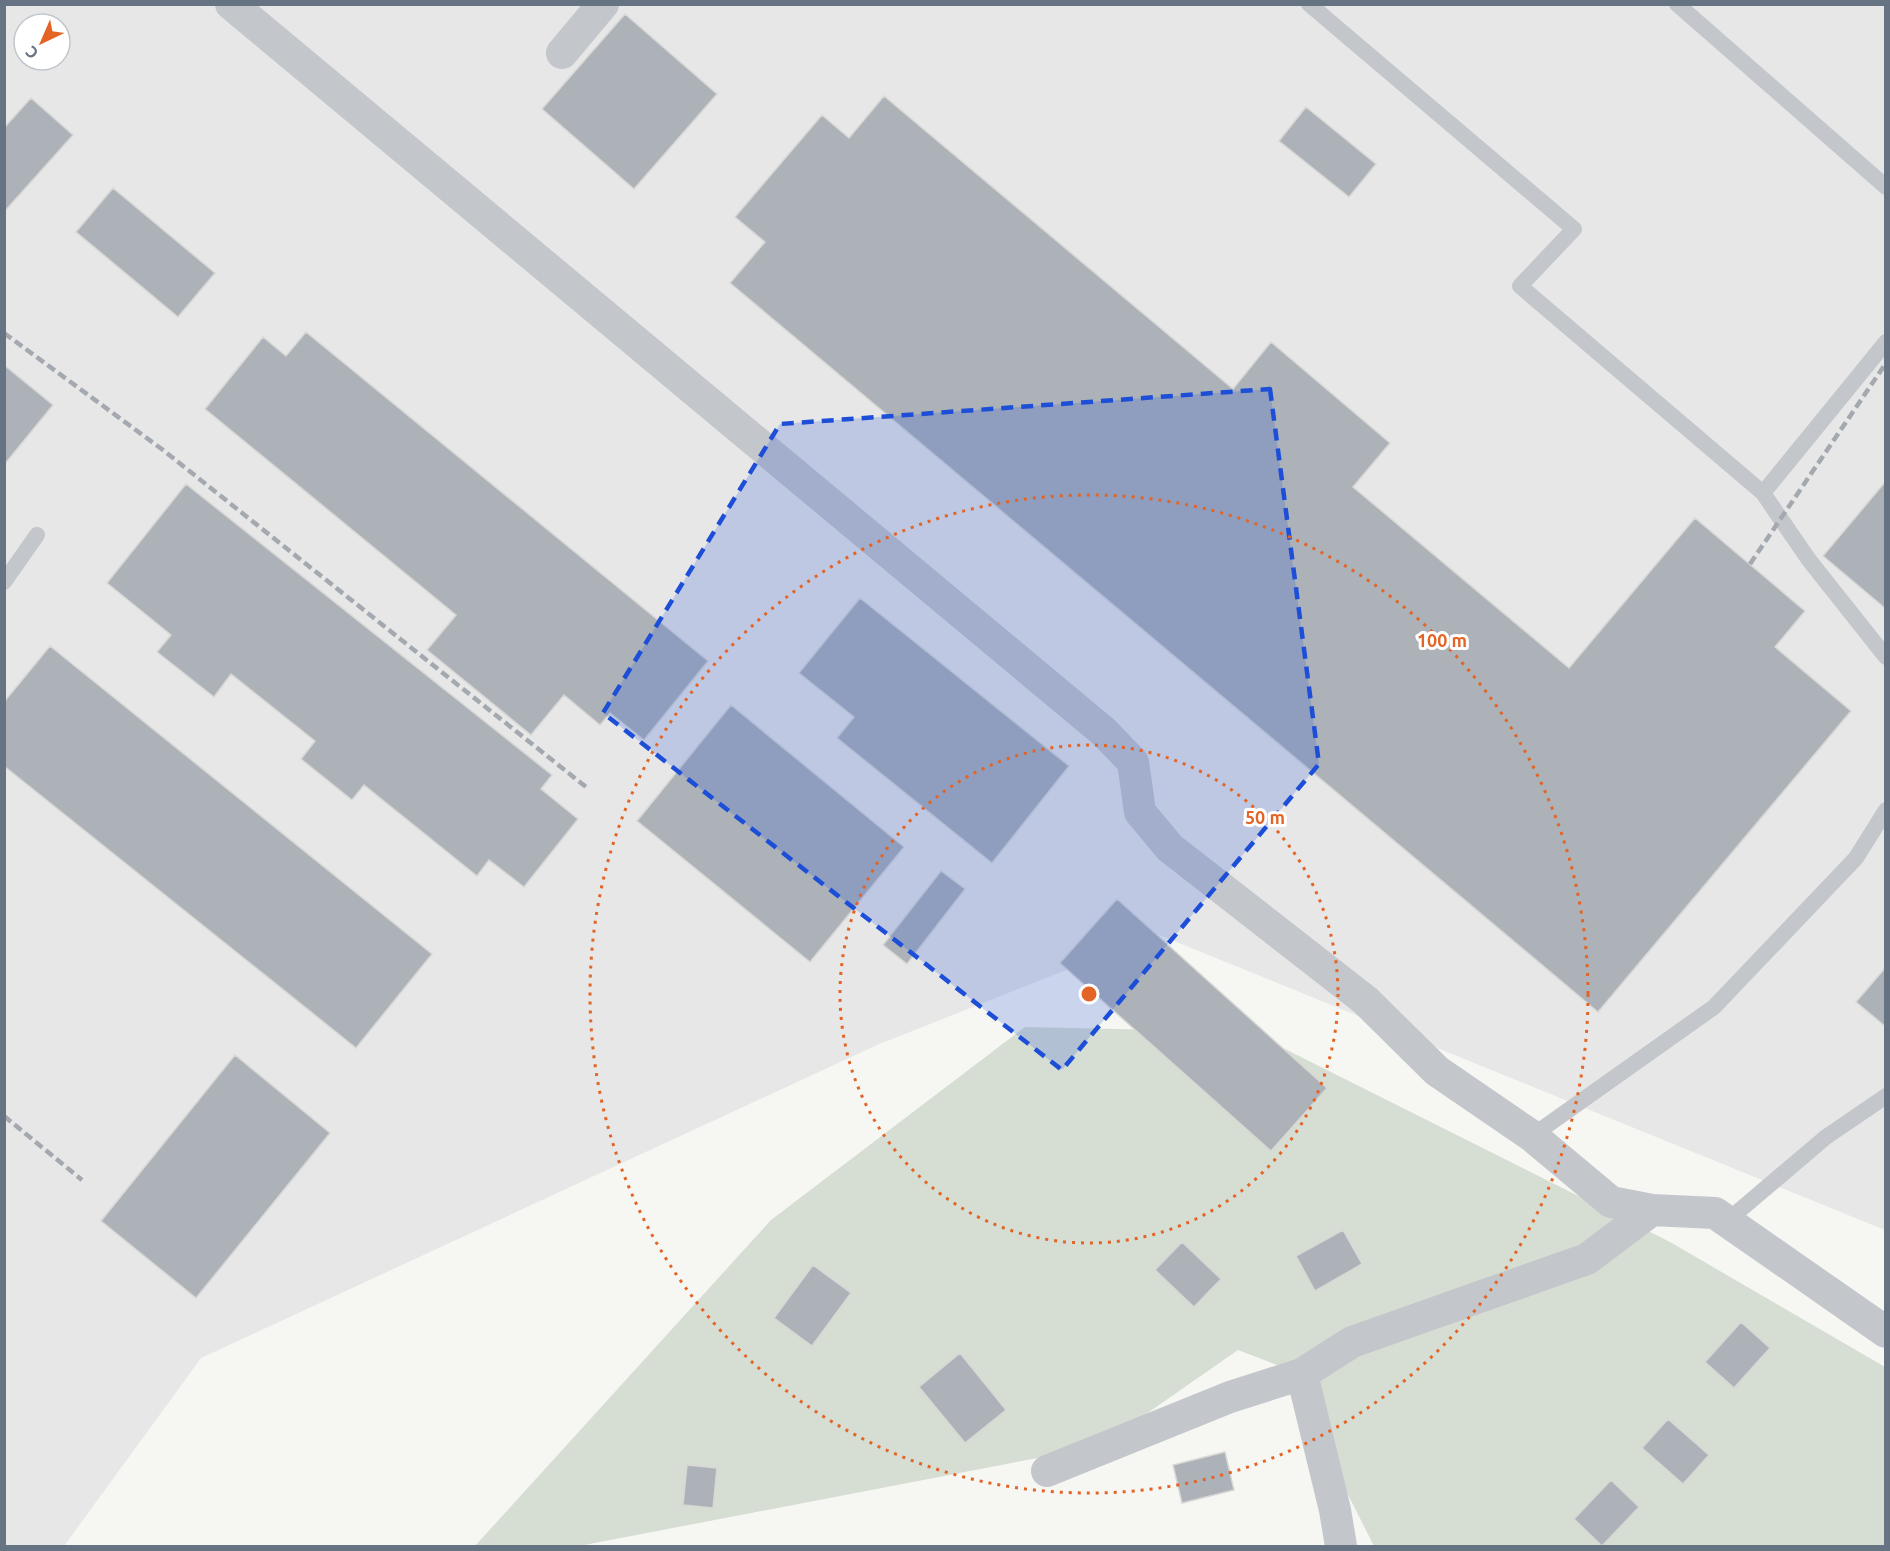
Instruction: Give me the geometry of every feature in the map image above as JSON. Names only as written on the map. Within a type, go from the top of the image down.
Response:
[{"type":"street","points":[[231,4],[1104,732],[1133,762],[1140,812],[1170,848],[1365,1000],[1437,1071],[1532,1136],[1611,1202],[1652,1210],[1715,1213],[1886,1332]]},
{"type":"street","points":[[562,53],[603,4]]},
{"type":"street","points":[[1047,1471],[1230,1397],[1302,1374],[1352,1342],[1587,1259],[1652,1210]]},
{"type":"street","points":[[1302,1374],[1335,1510],[1341,1546]]},
{"type":"lane","points":[[1309,4],[1574,229],[1520,286],[1763,493],[1809,560],[1886,657]]},
{"type":"lane","points":[[1677,4],[1886,187]]},
{"type":"lane","points":[[1763,493],[1886,342]]},
{"type":"lane","points":[[4,582],[37,535]]},
{"type":"lane","points":[[1532,1136],[1714,1008],[1857,858],[1886,810]]},
{"type":"lane","points":[[1726,1221],[1826,1137],[1886,1096]]},
{"type":"highlighted area","points":[[1270,389],[1319,764],[1062,1070],[603,713],[780,424]]},
{"type":"shaded area","points":[[5,5],[1885,5],[1885,1230],[1157,934],[877,1045],[201,1358],[64,1546],[5,1546]]},
{"type":"shaded area","points":[[1025,1027],[1251,1032],[1670,1242],[1885,1367],[1885,1546],[1374,1546],[1300,1400],[1301,1374],[1238,1350],[1100,1446],[579,1546],[475,1546],[771,1220]]},
{"type":"building","points":[[625,14],[717,94],[634,189],[542,109]]},
{"type":"building","points":[[884,96],[1233,389],[1271,342],[1390,443],[1353,487],[1569,668],[1695,518],[1805,611],[1775,647],[1851,711],[1598,1012],[730,283],[765,242],[735,217],[822,115],[849,138]]},
{"type":"building","points":[[31,98],[73,135],[4,212],[4,128]]},
{"type":"building","points":[[1306,107],[1376,164],[1349,197],[1279,141]]},
{"type":"building","points":[[113,188],[215,273],[178,317],[76,232]]},
{"type":"building","points":[[306,332],[708,661],[644,740],[610,713],[600,725],[564,695],[531,735],[427,650],[456,615],[205,409],[263,337],[286,356]]},
{"type":"building","points":[[4,365],[53,405],[4,465]]},
{"type":"building","points":[[1886,481],[1886,609],[1823,556]]},
{"type":"building","points":[[186,484],[552,775],[541,789],[578,819],[524,887],[489,860],[477,876],[364,785],[352,800],[301,759],[315,741],[231,674],[214,697],[157,652],[171,635],[107,583]]},
{"type":"building","points":[[860,598],[1069,766],[992,863],[837,738],[854,717],[799,673]]},
{"type":"building","points":[[50,646],[432,954],[356,1048],[4,766],[4,702]]},
{"type":"building","points":[[731,705],[904,847],[810,962],[637,821]]},
{"type":"building","points":[[941,871],[965,889],[907,964],[883,945]]},
{"type":"building","points":[[1117,899],[1327,1088],[1271,1151],[1060,963]]},
{"type":"building","points":[[1886,967],[1886,1027],[1856,1002]]},
{"type":"building","points":[[235,1055],[330,1133],[196,1298],[101,1221]]},
{"type":"building","points":[[1343,1230],[1362,1264],[1315,1291],[1296,1256]]},
{"type":"building","points":[[1182,1242],[1221,1279],[1194,1307],[1155,1270]]},
{"type":"building","points":[[813,1265],[851,1293],[812,1346],[774,1318]]},
{"type":"building","points":[[1741,1322],[1770,1348],[1734,1388],[1705,1362]]},
{"type":"building","points":[[960,1353],[1006,1410],[965,1443],[919,1387]]},
{"type":"building","points":[[1668,1419],[1709,1455],[1683,1484],[1642,1448]]},
{"type":"building","points":[[1225,1452],[1234,1490],[1182,1503],[1173,1465]]},
{"type":"building","points":[[687,1465],[717,1468],[713,1508],[683,1505]]},
{"type":"building","points":[[1611,1480],[1639,1507],[1602,1546],[1574,1519]]},
{"type":"railway","points":[[4,333],[163,450],[586,787]]},
{"type":"railway","points":[[1750,564],[1886,363]]},
{"type":"railway","points":[[4,1116],[82,1180]]}]
